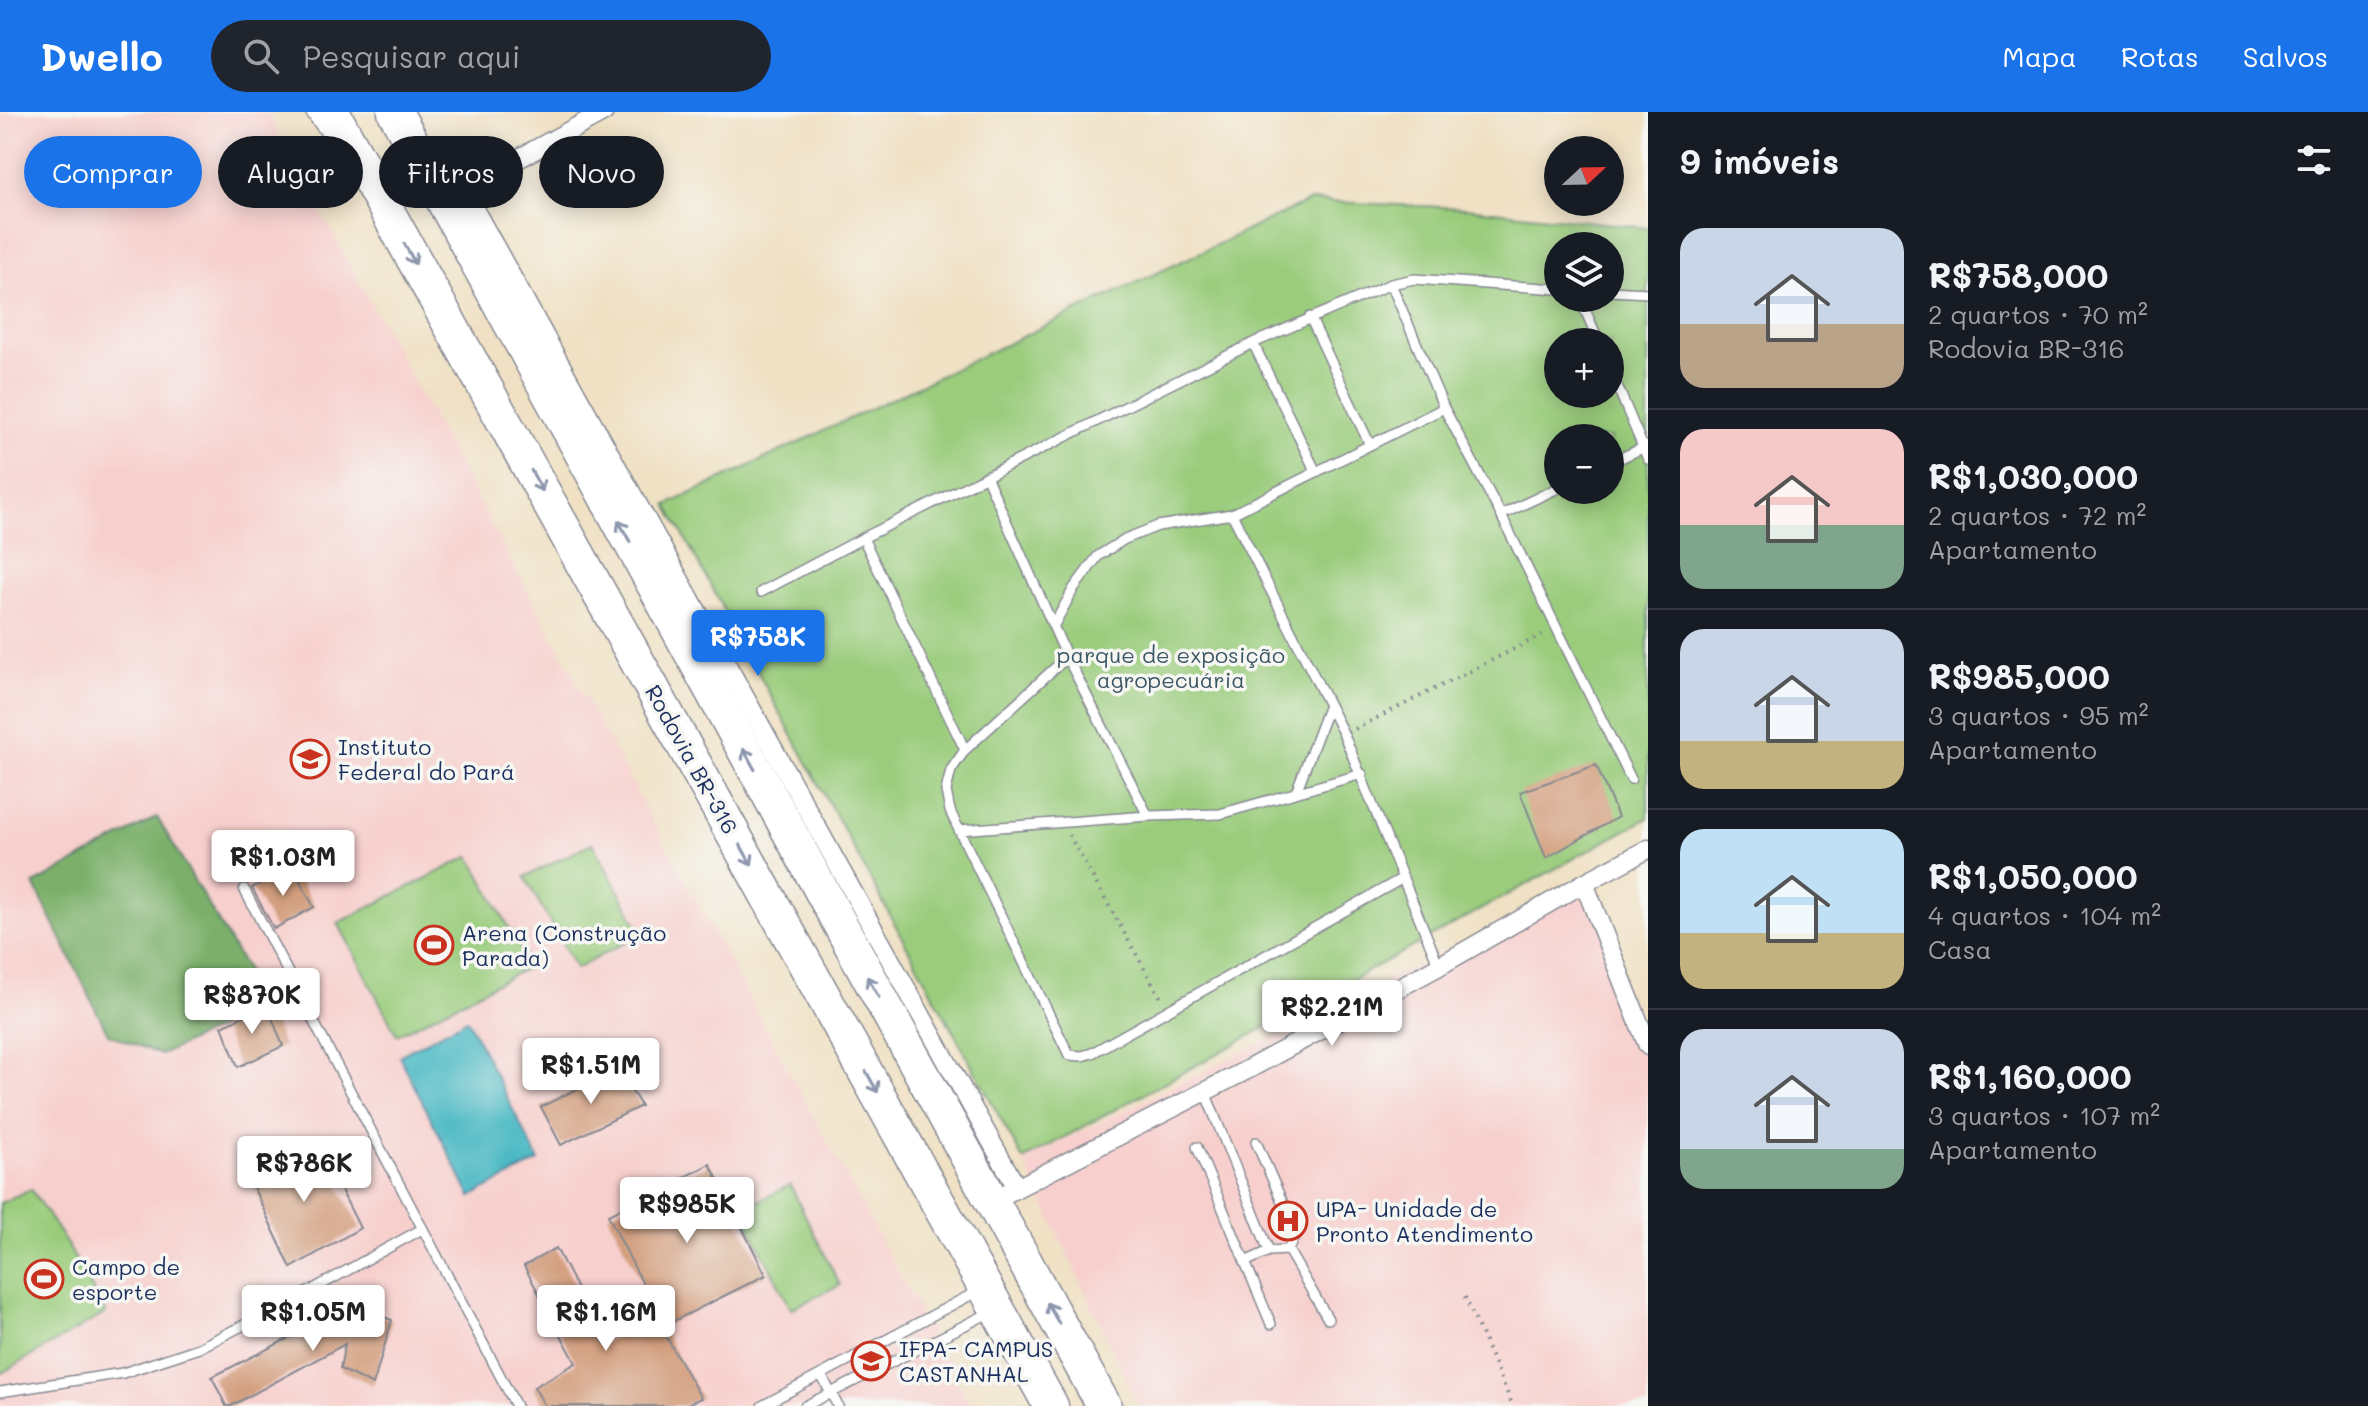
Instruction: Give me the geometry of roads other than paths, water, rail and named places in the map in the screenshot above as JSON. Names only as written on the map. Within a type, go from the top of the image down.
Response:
[{"type":"highway","name":"Rodovia BR-316","points":[[332,112],[379,198]]},
{"type":"highway","points":[[395,112],[412,136]]},
{"type":"highway","name":"Rodovia BR-316","points":[[385,208],[1051,1406]]},
{"type":"highway","points":[[460,208],[1004,1195],[1104,1406]]},
{"type":"street","points":[[523,156],[604,112]]},
{"type":"street","points":[[1004,1195],[1205,1092],[1648,849]]},
{"type":"street","points":[[1584,883],[1648,1046]]},
{"type":"lane","points":[[310,112],[327,136]]},
{"type":"lane","points":[[363,183],[379,200]]},
{"type":"lane","points":[[761,592],[1253,343],[1391,284],[1414,279],[1544,288]]},
{"type":"lane","points":[[1391,284],[1444,408],[1501,515],[1631,779]]},
{"type":"lane","points":[[1624,292],[1648,293]]},
{"type":"lane","points":[[1310,317],[1370,445]]},
{"type":"lane","points":[[1253,343],[1316,472]]},
{"type":"lane","points":[[1624,400],[1648,459]]},
{"type":"lane","points":[[1054,625],[1074,588],[1098,556],[1125,539],[1158,526],[1232,514],[1444,408]]},
{"type":"lane","points":[[1624,456],[1645,446]]},
{"type":"lane","points":[[987,478],[1067,657],[1148,816]]},
{"type":"lane","points":[[1501,515],[1544,495]]},
{"type":"lane","points":[[1232,514],[1362,774],[1439,966]]},
{"type":"lane","points":[[863,538],[965,750]]},
{"type":"lane","points":[[1067,657],[965,750],[951,770],[946,791],[950,811],[1069,1055],[1092,1053],[1403,878]]},
{"type":"lane","points":[[1296,792],[1329,705]]},
{"type":"lane","points":[[959,830],[1148,816],[1220,814],[1362,774]]},
{"type":"lane","points":[[244,889],[516,1406]]},
{"type":"lane","points":[[1205,1092],[1269,1251]]},
{"type":"lane","points":[[1256,1142],[1296,1233],[1288,1250]]},
{"type":"lane","points":[[1197,1147],[1271,1324]]},
{"type":"lane","points":[[0,1392],[123,1373],[199,1348],[422,1229]]},
{"type":"lane","points":[[1245,1262],[1269,1251],[1288,1250]]},
{"type":"lane","points":[[1288,1250],[1328,1319]]},
{"type":"lane","points":[[762,1406],[821,1375],[992,1298]]},
{"type":"lane","points":[[805,1406],[992,1298]]},
{"type":"lane","points":[[821,1375],[838,1406]]},
{"type":"water","points":[[467,1019],[539,1161],[471,1197],[399,1056]]},
{"type":"place","name":"Instituto Federal do Pará","points":[[310,759]]},
{"type":"place","name":"Arena (Construção Parada)","points":[[434,945]]},
{"type":"place","name":"UPA- Unidade de Pronto Atendimento","points":[[1288,1221]]},
{"type":"place","name":"Campo de esporte","points":[[44,1279]]},
{"type":"place","name":"IFPA- CAMPUS CASTANHAL","points":[[871,1361]]},
{"type":"park label","name":"parque de exposição agropecuária","points":[[1171,666]]}]
